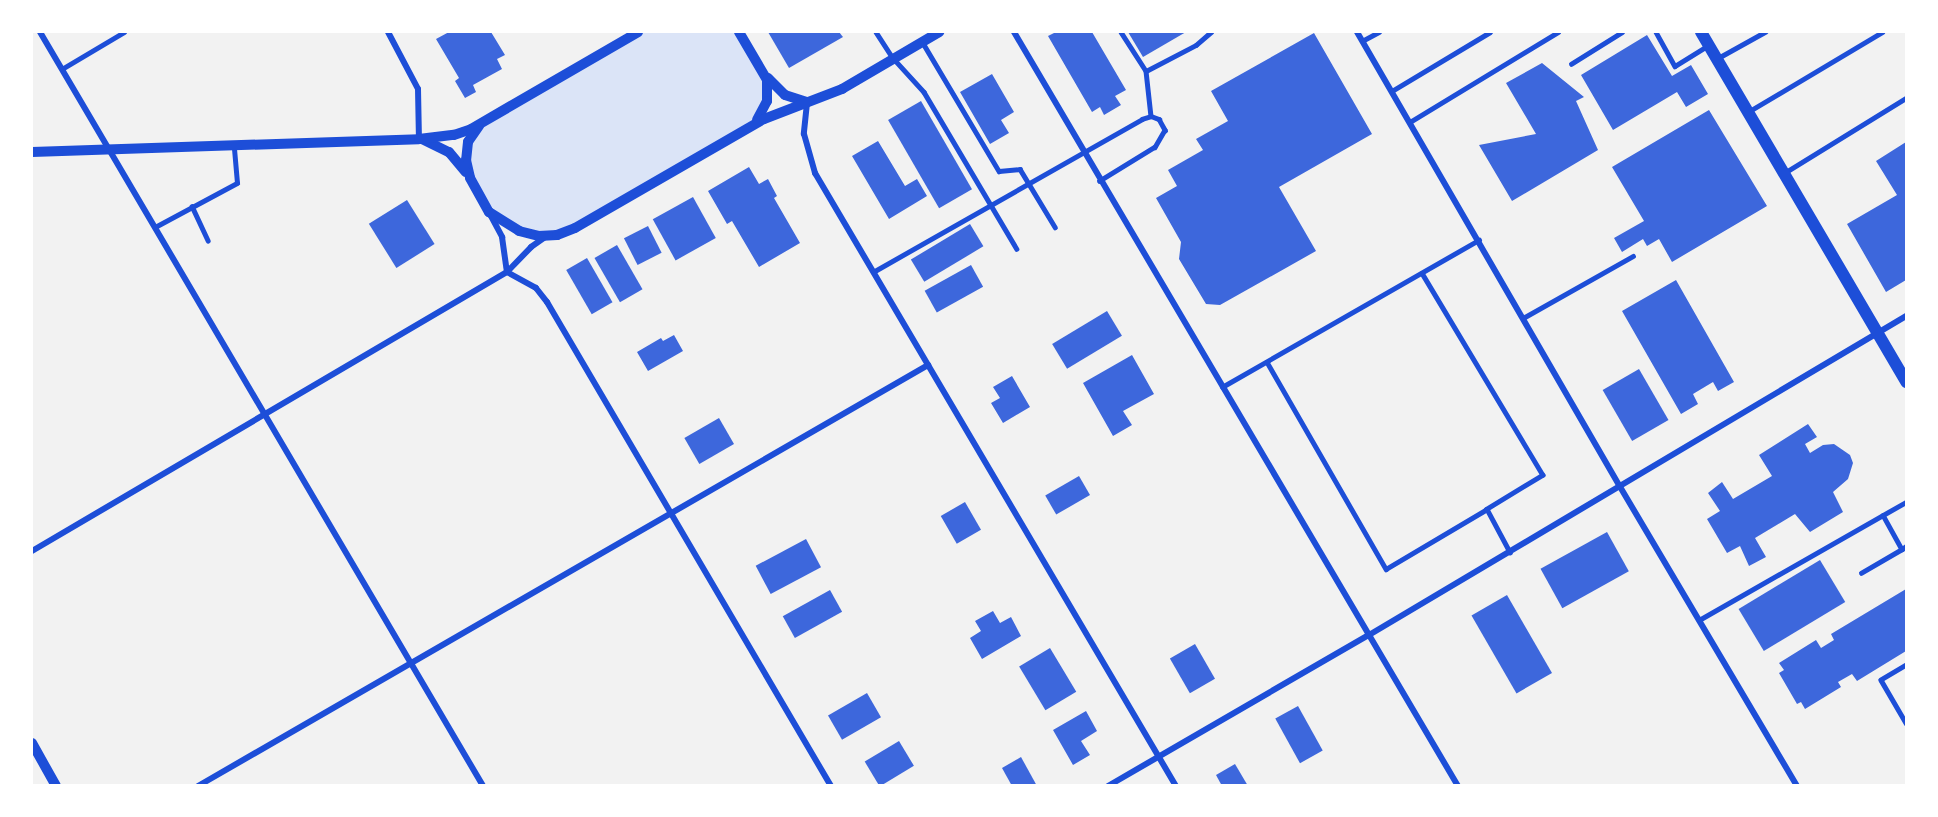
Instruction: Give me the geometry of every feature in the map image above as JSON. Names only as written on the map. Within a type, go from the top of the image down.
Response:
[{"type":"main road","points":[[1701,32],[1906,382]]},
{"type":"street","points":[[40,32],[483,786]]},
{"type":"street","points":[[387,32],[418,89],[419,139]]},
{"type":"street","points":[[32,152],[419,139],[462,132],[638,32]]},
{"type":"street","points":[[739,32],[765,74],[785,95],[807,102]]},
{"type":"street","points":[[750,126],[855,82],[939,32]]},
{"type":"street","points":[[1014,32],[1458,786]]},
{"type":"street","points":[[1357,32],[1619,485],[1797,786]]},
{"type":"street","points":[[32,551],[507,272],[520,262],[531,247],[547,236],[575,228],[750,126],[761,118],[767,101],[765,74]]},
{"type":"street","points":[[807,102],[804,134],[812,165],[1176,786]]},
{"type":"street","points":[[470,178],[466,160],[468,142],[483,122]]},
{"type":"street","points":[[419,139],[448,152],[470,178],[502,237],[507,272]]},
{"type":"street","points":[[489,212],[519,231],[547,236]]},
{"type":"street","points":[[507,272],[536,288],[547,302],[831,786]]},
{"type":"street","points":[[1108,786],[1510,552],[1906,316]]},
{"type":"street","points":[[198,786],[410,661],[928,365]]},
{"type":"street","points":[[32,743],[56,786]]},
{"type":"lane","points":[[62,69],[124,32]]},
{"type":"lane","points":[[876,32],[893,58],[924,92],[1017,249]]},
{"type":"lane","points":[[1120,32],[1146,71],[1151,116]]},
{"type":"lane","points":[[1146,71],[1196,45],[1211,32]]},
{"type":"lane","points":[[1362,41],[1379,32]]},
{"type":"lane","points":[[1392,91],[1490,32]]},
{"type":"lane","points":[[1410,122],[1558,32]]},
{"type":"lane","points":[[1571,64],[1622,32]]},
{"type":"lane","points":[[1656,32],[1675,66],[1709,44]]},
{"type":"lane","points":[[1717,59],[1765,32]]},
{"type":"lane","points":[[1748,112],[1882,32]]},
{"type":"lane","points":[[922,41],[999,171],[1020,169],[1055,227]]},
{"type":"lane","points":[[1784,173],[1906,98]]},
{"type":"lane","points":[[873,272],[1151,116],[1159,119],[1166,130],[1164,137],[1155,147],[1100,181]]},
{"type":"lane","points":[[154,227],[237,183],[234,145]]},
{"type":"lane","points":[[192,206],[208,240]]},
{"type":"lane","points":[[1222,387],[1479,240]]},
{"type":"lane","points":[[1523,318],[1633,256]]},
{"type":"lane","points":[[1266,362],[1386,569],[1543,475],[1422,273]]},
{"type":"lane","points":[[1699,620],[1906,502]]},
{"type":"lane","points":[[1487,509],[1510,552]]},
{"type":"lane","points":[[1861,573],[1904,547],[1883,515]]},
{"type":"lane","points":[[1906,665],[1881,680],[1906,723]]},
{"type":"shaded area","points":[[638,32],[739,32],[765,74],[761,118],[557,235],[505,224],[470,178],[472,133]]},
{"type":"building","points":[[449,32],[491,32],[505,55],[497,59],[502,69],[473,85],[476,92],[465,98],[455,81],[459,78],[436,39]]},
{"type":"building","points":[[768,32],[839,32],[843,37],[789,68]]},
{"type":"building","points":[[1056,32],[1092,32],[1126,90],[1115,96],[1121,105],[1104,115],[1100,107],[1092,112],[1048,36]]},
{"type":"building","points":[[1128,32],[1186,32],[1143,57]]},
{"type":"building","points":[[1314,33],[1372,134],[1279,187],[1316,251],[1220,305],[1206,304],[1179,259],[1181,242],[1156,198],[1177,186],[1168,170],[1203,150],[1196,139],[1228,121],[1211,91]]},
{"type":"building","points":[[1647,35],[1672,76],[1691,65],[1708,94],[1686,107],[1677,92],[1613,130],[1581,75]]},
{"type":"building","points":[[1542,63],[1584,97],[1576,101],[1598,150],[1512,201],[1479,145],[1536,134],[1506,83]]},
{"type":"building","points":[[992,74],[1014,112],[1001,120],[1009,133],[990,144],[960,92]]},
{"type":"building","points":[[921,101],[972,189],[939,208],[888,120]]},
{"type":"building","points":[[1709,110],[1767,206],[1672,262],[1659,239],[1647,246],[1643,239],[1622,252],[1614,238],[1644,221],[1612,167]]},
{"type":"building","points":[[878,141],[905,186],[917,179],[927,196],[889,219],[852,156]]},
{"type":"building","points":[[1906,142],[1906,280],[1886,292],[1847,224],[1897,195],[1876,161]]},
{"type":"building","points":[[749,167],[759,184],[768,179],[777,196],[774,198],[800,243],[759,267],[732,221],[727,224],[708,191]]},
{"type":"building","points":[[693,197],[716,238],[676,260],[653,219]]},
{"type":"building","points":[[407,200],[435,244],[396,268],[369,224]]},
{"type":"building","points":[[970,224],[983,246],[924,282],[911,260]]},
{"type":"building","points":[[648,226],[662,253],[638,265],[624,238]]},
{"type":"building","points":[[617,245],[642,289],[620,302],[594,258]]},
{"type":"building","points":[[587,258],[612,302],[592,314],[566,270]]},
{"type":"building","points":[[971,265],[983,287],[937,313],[925,291]]},
{"type":"building","points":[[1676,280],[1734,382],[1718,391],[1713,382],[1693,394],[1698,404],[1681,414],[1622,311]]},
{"type":"building","points":[[1107,311],[1122,336],[1067,369],[1052,344]]},
{"type":"building","points":[[674,335],[683,351],[648,371],[637,352],[661,338],[663,341]]},
{"type":"building","points":[[1132,355],[1154,394],[1123,411],[1132,425],[1113,436],[1083,383]]},
{"type":"building","points":[[1639,369],[1668,420],[1632,441],[1603,390]]},
{"type":"building","points":[[1012,376],[1030,407],[1003,423],[991,403],[1000,398],[993,387]]},
{"type":"building","points":[[719,418],[734,444],[699,464],[684,438]]},
{"type":"building","points":[[1808,424],[1817,437],[1805,444],[1810,453],[1823,445],[1834,444],[1850,455],[1853,463],[1848,479],[1833,492],[1843,512],[1810,532],[1795,514],[1755,538],[1766,557],[1749,566],[1740,546],[1727,553],[1707,519],[1720,511],[1708,493],[1722,482],[1733,499],[1772,476],[1759,455]]},
{"type":"building","points":[[1079,476],[1090,495],[1056,515],[1045,496]]},
{"type":"building","points":[[965,502],[981,530],[957,544],[941,516]]},
{"type":"building","points":[[1607,532],[1629,571],[1562,608],[1541,569]]},
{"type":"building","points":[[806,539],[821,567],[771,594],[756,566]]},
{"type":"building","points":[[1820,560],[1845,602],[1764,651],[1739,609]]},
{"type":"building","points":[[1906,589],[1906,651],[1857,681],[1852,674],[1838,682],[1841,687],[1805,709],[1801,702],[1797,704],[1779,673],[1784,670],[1779,663],[1816,640],[1821,648],[1834,640],[1831,634]]},
{"type":"building","points":[[830,590],[842,612],[795,638],[783,616]]},
{"type":"building","points":[[1507,595],[1552,673],[1516,693],[1471,616]]},
{"type":"building","points":[[993,611],[1000,623],[1011,617],[1021,636],[982,659],[970,638],[981,631],[975,621]]},
{"type":"building","points":[[1195,644],[1215,679],[1190,693],[1170,658]]},
{"type":"building","points":[[1050,648],[1076,692],[1045,710],[1019,667]]},
{"type":"building","points":[[867,693],[881,717],[842,740],[828,716]]},
{"type":"building","points":[[1298,706],[1323,751],[1300,763],[1275,719]]},
{"type":"building","points":[[1086,711],[1097,731],[1081,741],[1090,755],[1073,765],[1053,730]]},
{"type":"building","points":[[899,741],[914,766],[879,786],[865,762]]},
{"type":"building","points":[[1021,757],[1037,786],[1012,786],[1002,768]]},
{"type":"building","points":[[1235,764],[1248,786],[1222,786],[1216,775]]}]
